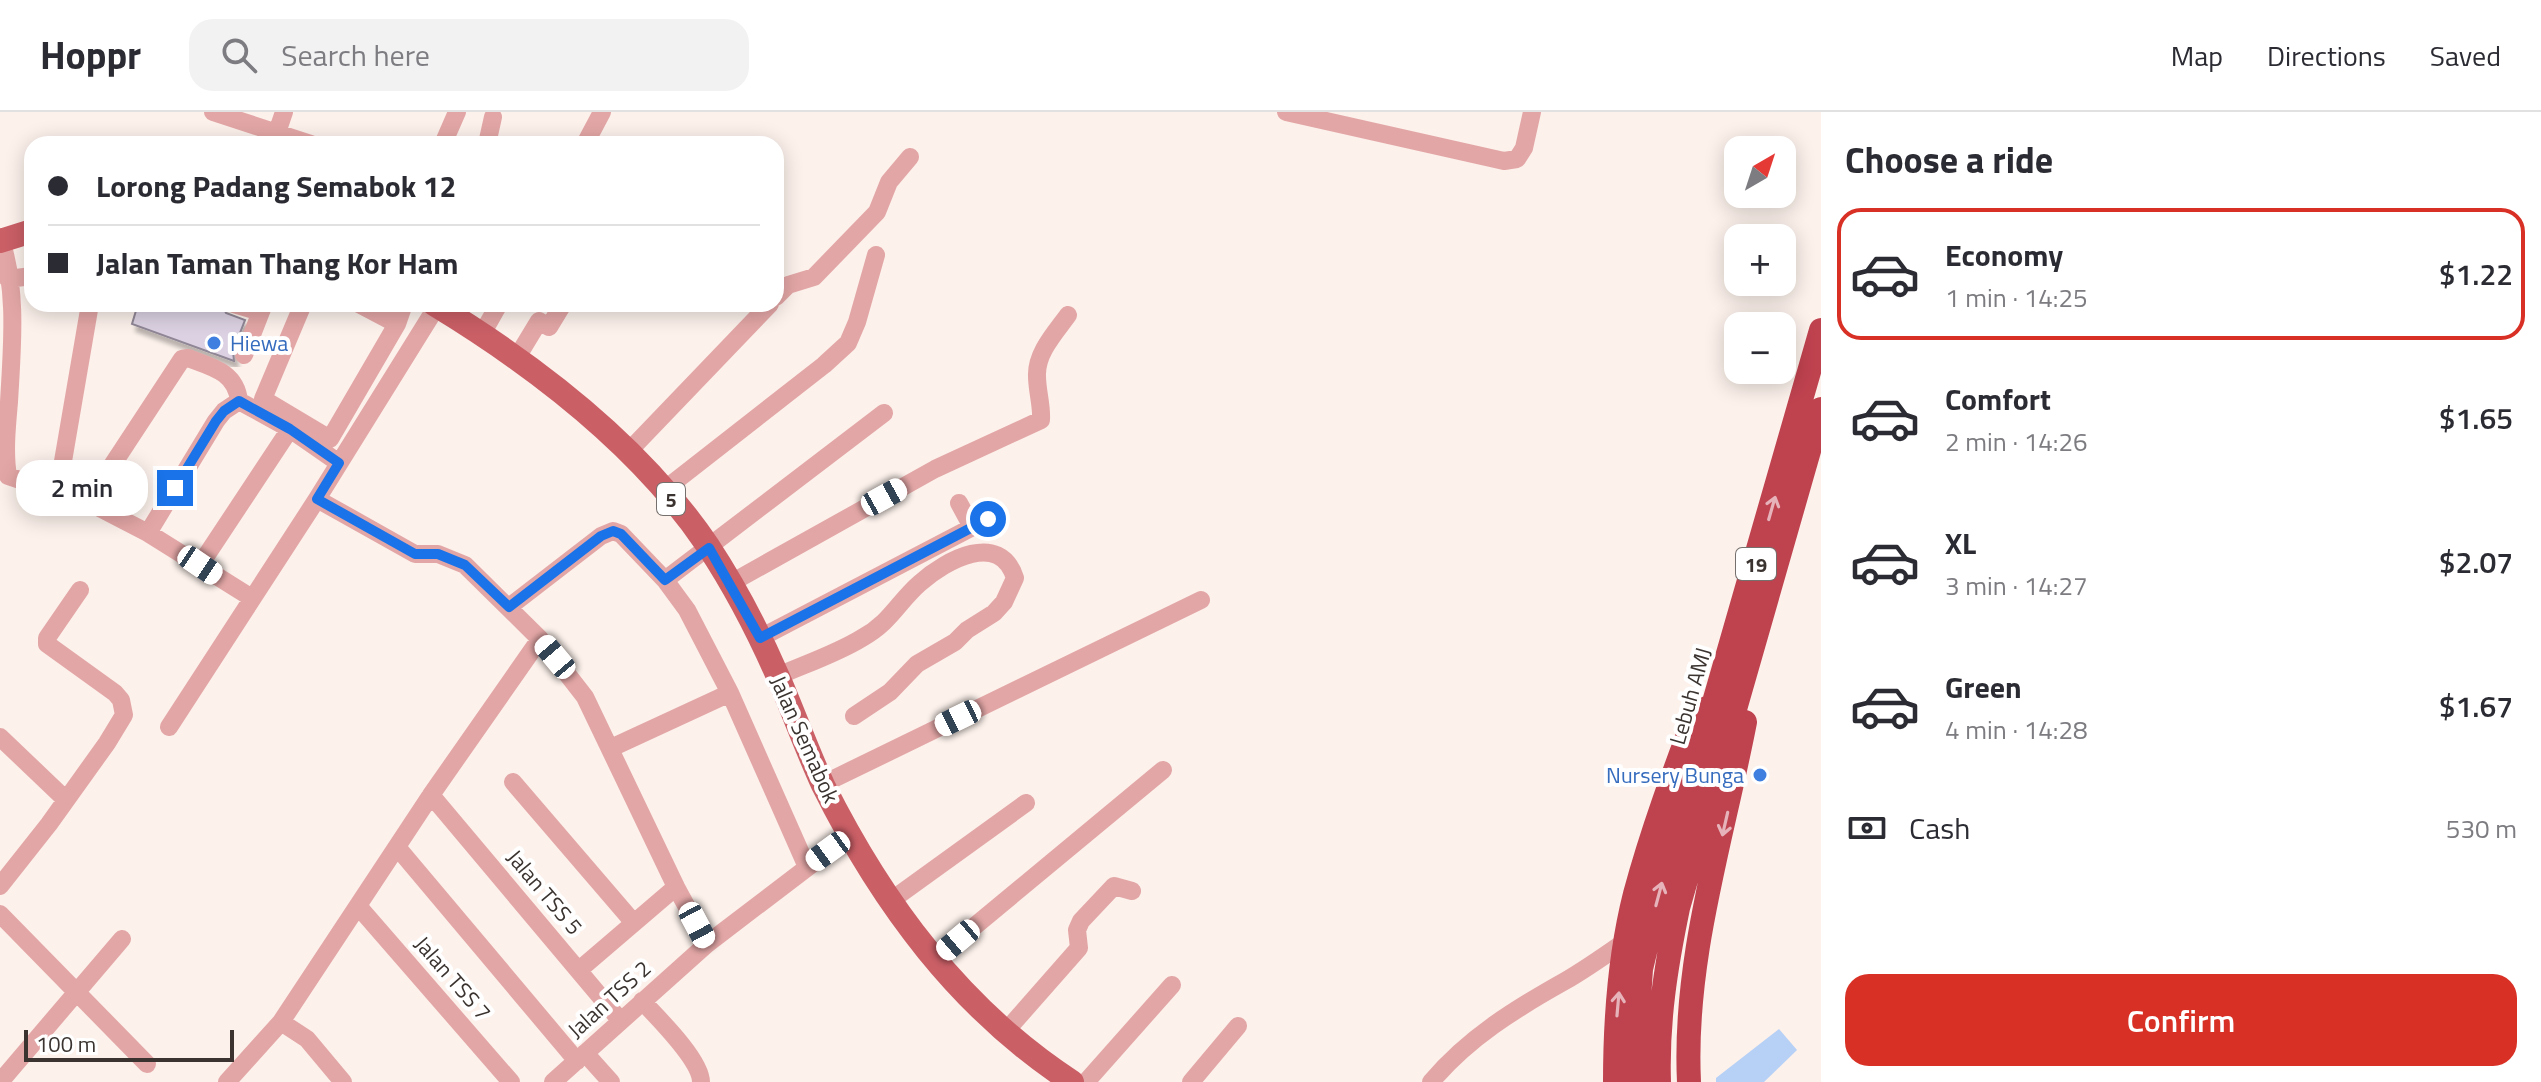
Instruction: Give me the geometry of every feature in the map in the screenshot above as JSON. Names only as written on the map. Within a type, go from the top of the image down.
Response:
[{"type":"highway","name":"Lebuh AMJ","points":[[1636,1082],[1641,969],[1658,897],[1697,801],[1770,551],[1821,330]]},
{"type":"highway","name":"Lebuh AMJ","points":[[1770,551],[1821,409]]},
{"type":"highway","points":[[1615,1082],[1618,995],[1635,896],[1671,779],[1770,551]]},
{"type":"highway","points":[[1689,1082],[1690,991],[1729,805],[1770,551]]},
{"type":"highway","name":"Lebuh AMJ","points":[[1659,1082],[1658,1044],[1664,977],[1697,801]]},
{"type":"main road","points":[[0,239],[24,233]]},
{"type":"main road","name":"Jalan Semabok","points":[[446,312],[482,334],[585,413],[664,490],[709,548],[731,583],[778,676],[823,784],[889,902],[980,1010],[1069,1081]]},
{"type":"street","points":[[213,112],[267,136]]},
{"type":"street","points":[[275,136],[284,112]]},
{"type":"street","points":[[446,136],[457,112]]},
{"type":"street","points":[[589,136],[602,112]]},
{"type":"street","points":[[1286,112],[1354,119],[1504,161],[1517,159],[1524,148],[1532,112]]},
{"type":"street","points":[[489,136],[493,117]]},
{"type":"street","points":[[784,289],[814,277],[877,212],[889,182],[910,157]]},
{"type":"street","points":[[0,239],[13,326],[8,476],[23,481],[54,481],[62,467],[89,312]]},
{"type":"street","points":[[664,490],[848,343],[876,255]]},
{"type":"street","points":[[8,279],[24,277]]},
{"type":"street","points":[[244,355],[260,312]]},
{"type":"street","points":[[300,312],[263,399],[330,439],[401,312]]},
{"type":"street","points":[[374,312],[397,324]]},
{"type":"street","points":[[169,727],[317,499],[431,312]]},
{"type":"street","points":[[482,334],[494,312]]},
{"type":"street","points":[[516,359],[539,321],[549,327],[558,312]]},
{"type":"street","points":[[628,452],[762,312]]},
{"type":"street","points":[[731,583],[935,469],[1041,420],[1042,402],[1037,375],[1040,359],[1045,346],[1068,315]]},
{"type":"street","points":[[239,401],[236,384],[223,372],[188,358],[182,359],[90,499],[92,504],[148,533],[252,598]]},
{"type":"street","points":[[239,401],[290,429],[339,463]]},
{"type":"street","points":[[148,533],[216,421],[239,401]]},
{"type":"street","points":[[665,580],[884,413]]},
{"type":"street","points":[[200,565],[290,429]]},
{"type":"street","points":[[317,499],[415,554],[438,554],[465,565],[540,639],[585,697],[676,887],[707,944]]},
{"type":"street","points":[[760,638],[980,523],[959,503]]},
{"type":"street","points":[[509,607],[601,536],[613,531],[621,534],[665,580],[687,610],[730,693],[807,867]]},
{"type":"street","points":[[778,676],[862,639],[896,612],[919,583],[954,562],[986,551],[997,553],[1006,560],[1015,578],[1004,602],[994,613],[967,630],[955,642],[917,664],[890,692],[854,716]]},
{"type":"street","points":[[0,886],[66,800],[124,715],[124,707],[115,693],[47,644],[47,638],[80,590]]},
{"type":"street","points":[[823,784],[1201,600]]},
{"type":"street","points":[[227,1082],[281,1022],[431,795],[540,639]]},
{"type":"street","points":[[611,748],[730,693]]},
{"type":"street","points":[[0,737],[66,800]]},
{"type":"street","points":[[935,959],[1163,770]]},
{"type":"street","points":[[513,782],[634,923]]},
{"type":"street","name":"Jalan TSS 5","points":[[431,795],[620,1020]]},
{"type":"street","points":[[889,902],[1026,803]]},
{"type":"street","name":"Jalan TSS 2","points":[[553,1082],[707,944],[850,835]]},
{"type":"street","points":[[397,847],[581,1057],[611,1082]]},
{"type":"street","points":[[1006,1031],[1079,948],[1077,930],[1081,921],[1114,886],[1132,891]]},
{"type":"street","points":[[579,970],[676,887]]},
{"type":"street","name":"Jalan TSS 7","points":[[358,906],[511,1082]]},
{"type":"street","points":[[0,914],[147,1064]]},
{"type":"street","points":[[0,1082],[122,939]]},
{"type":"street","points":[[1431,1082],[1471,1042],[1508,1014],[1627,940]]},
{"type":"street","points":[[1069,1081],[1172,985]]},
{"type":"street","points":[[642,1001],[693,1061],[701,1074],[701,1082]]},
{"type":"street","points":[[281,1022],[307,1039],[343,1082]]},
{"type":"street","points":[[1191,1082],[1238,1026]]},
{"type":"water","points":[[1779,1029],[1797,1050],[1764,1082],[1716,1082],[1716,1078]]},
{"type":"building","name":"Hiewa","points":[[136,312],[226,312],[245,320],[233,351],[234,361],[132,324]]},
{"type":"place","name":"Hiewa","points":[[214,343]]},
{"type":"place","name":"Nursery Bunga","points":[[1760,775]]},
{"type":"route","points":[[175,488],[216,421],[239,401],[290,429],[339,463],[317,499],[415,554],[438,554],[465,565],[509,607],[601,536],[613,531],[621,534],[665,580],[709,548],[760,638],[988,519]]}]
